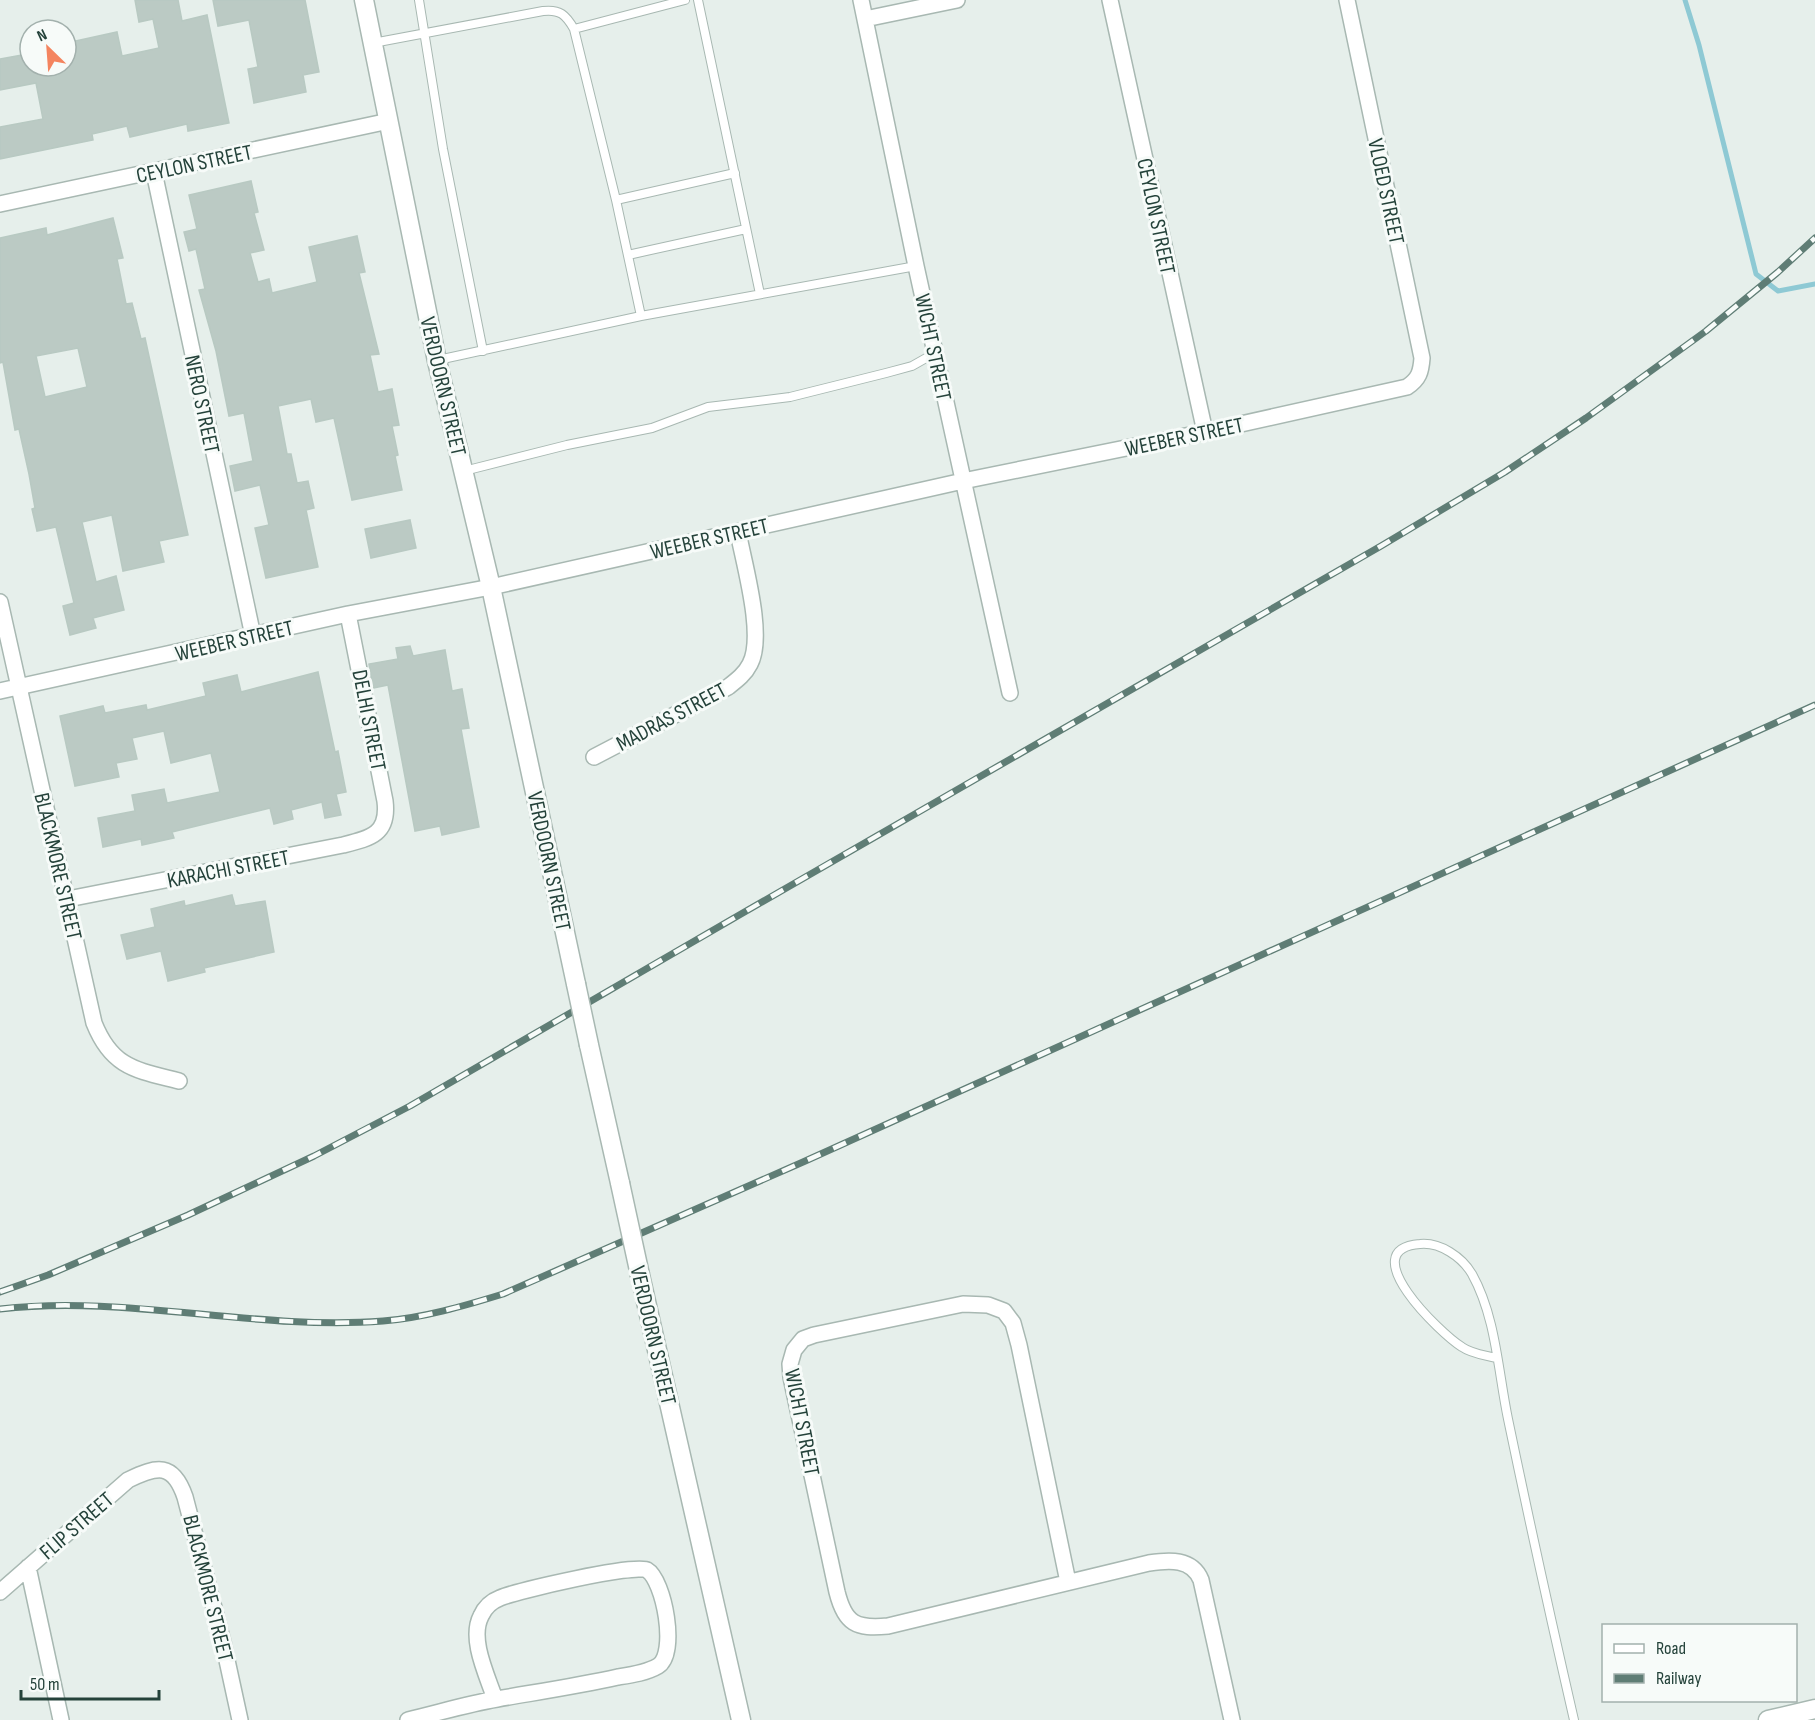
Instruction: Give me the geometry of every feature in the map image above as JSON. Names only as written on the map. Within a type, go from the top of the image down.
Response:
[{"type":"street","name":"VERDOORN STREET","points":[[364,0],[437,361],[491,587],[589,1045],[741,1720]]},
{"type":"street","name":"WICHT STREET","points":[[861,0],[916,266],[1010,693]]},
{"type":"street","points":[[866,19],[957,0]]},
{"type":"street","name":"CEYLON STREET","points":[[1110,0],[1205,432]]},
{"type":"street","name":"VLOED STREET","points":[[1347,0],[1422,358],[1421,371],[1416,381]]},
{"type":"street","name":"CEYLON STREET","points":[[0,204],[389,121]]},
{"type":"street","name":"NERO STREET","points":[[154,172],[253,636]]},
{"type":"street","name":"WEEBER STREET","points":[[0,691],[348,614],[491,587],[963,482],[1394,391],[1416,381]]},
{"type":"street","name":"MADRAS STREET","points":[[594,757],[728,687],[744,674],[751,663],[755,647],[755,630],[738,532]]},
{"type":"street","name":"BLACKMORE STREET","points":[[0,602],[68,898],[88,1002],[100,1037],[109,1052],[122,1062],[138,1070],[179,1081]]},
{"type":"street","name":"DELHI STREET","points":[[348,614],[385,801],[386,819],[383,826]]},
{"type":"street","name":"KARACHI STREET","points":[[68,898],[343,845],[377,834],[383,826]]},
{"type":"street","name":"WICHT STREET","points":[[1068,1582],[1019,1346],[1013,1323],[1004,1311],[987,1305],[963,1304],[830,1331],[803,1339],[794,1350],[790,1364],[791,1377],[837,1592],[847,1618],[860,1626],[873,1628],[888,1626],[1068,1582],[1170,1560],[1182,1563],[1193,1568],[1201,1580],[1232,1720]]},
{"type":"street","name":"BLACKMORE STREET","points":[[159,1468],[171,1473],[179,1481],[185,1497],[224,1642],[240,1720]]},
{"type":"street","name":"FLIP STREET","points":[[0,1592],[128,1480],[146,1471],[159,1468]]},
{"type":"street","points":[[28,1568],[61,1720]]},
{"type":"street","points":[[408,1720],[495,1699],[565,1689],[657,1667],[665,1660],[669,1641],[659,1589],[651,1573],[644,1568],[621,1569],[505,1596],[486,1607],[477,1626],[476,1640],[495,1699]]},
{"type":"street","points":[[1768,1720],[1815,1708]]},
{"type":"lane","points":[[419,0],[443,149],[483,351]]},
{"type":"lane","points":[[574,29],[685,0]]},
{"type":"lane","points":[[698,0],[760,294]]},
{"type":"lane","points":[[374,43],[552,10],[567,16],[574,29],[616,200],[641,316]]},
{"type":"lane","points":[[616,200],[735,173]]},
{"type":"lane","points":[[628,255],[746,229]]},
{"type":"lane","points":[[437,361],[641,316],[916,266]]},
{"type":"lane","points":[[463,471],[567,445],[651,428],[708,407],[728,403],[782,399],[886,374],[912,366],[935,353]]},
{"type":"lane","points":[[1496,1358],[1463,1348],[1445,1335],[1417,1306],[1397,1276],[1395,1265],[1400,1250],[1407,1246],[1424,1243],[1444,1249],[1460,1259],[1472,1274],[1481,1295],[1488,1315],[1548,1610],[1574,1720]]},
{"type":"building","points":[[135,0],[178,0],[182,21],[207,15],[229,123],[188,131],[187,124],[130,137],[127,126],[92,134],[93,140],[0,159],[0,127],[43,119],[36,83],[0,90],[0,59],[18,56],[18,78],[78,78],[78,40],[117,32],[122,56],[159,48],[153,19],[139,22]]},
{"type":"building","points":[[213,0],[305,0],[319,72],[303,75],[306,92],[254,103],[248,69],[258,67],[249,20],[218,26]]},
{"type":"building","points":[[251,181],[258,212],[254,213],[264,250],[250,253],[258,282],[269,279],[272,293],[317,282],[309,247],[357,236],[365,272],[359,273],[379,354],[370,355],[378,392],[392,389],[399,425],[392,426],[402,490],[352,500],[334,418],[316,422],[311,399],[278,406],[287,454],[291,454],[297,483],[308,481],[314,508],[306,510],[318,567],[266,578],[255,528],[269,525],[260,485],[235,491],[230,466],[253,461],[244,413],[229,416],[216,351],[199,290],[205,289],[196,249],[189,251],[184,232],[197,229],[189,195]]},
{"type":"building","points":[[113,218],[123,258],[117,259],[126,304],[132,303],[141,339],[145,338],[188,535],[159,541],[164,562],[123,571],[112,515],[82,522],[96,582],[116,576],[124,610],[93,618],[96,628],[70,635],[63,606],[74,603],[56,527],[37,531],[32,509],[35,508],[29,474],[19,429],[15,430],[3,362],[0,363],[0,238],[46,228],[47,235]],"holes":[[[78,348],[87,387],[45,397],[36,356]]]},
{"type":"building","points":[[410,520],[416,548],[371,558],[365,529]]},
{"type":"building","points":[[410,646],[413,656],[445,650],[452,691],[462,689],[469,728],[461,729],[479,827],[442,835],[440,826],[415,831],[388,685],[373,688],[369,664],[398,659],[396,648]]},
{"type":"building","points":[[318,672],[346,792],[336,794],[341,815],[325,818],[322,802],[291,810],[293,819],[274,824],[270,808],[172,832],[174,838],[142,845],[141,839],[103,847],[98,818],[135,811],[132,795],[164,789],[167,803],[220,792],[211,753],[171,763],[164,731],[132,738],[137,759],[116,763],[119,777],[75,786],[60,716],[103,706],[105,713],[146,705],[147,710],[206,696],[203,683],[237,675],[241,692]]},
{"type":"building","points":[[232,895],[235,906],[265,901],[274,952],[204,968],[205,972],[168,981],[161,951],[127,959],[121,935],[155,927],[151,909],[184,901],[185,906]]},
{"type":"waterway","points":[[1685,0],[1699,45],[1756,274],[1778,291],[1815,284]]},
{"type":"railway","points":[[0,1292],[48,1275],[188,1215],[314,1156],[410,1106],[1381,546],[1505,472],[1586,418],[1706,331],[1778,272],[1815,238]]},
{"type":"railway","points":[[0,1309],[95,1306],[335,1323],[413,1317],[503,1294],[803,1162],[1815,705]]}]
